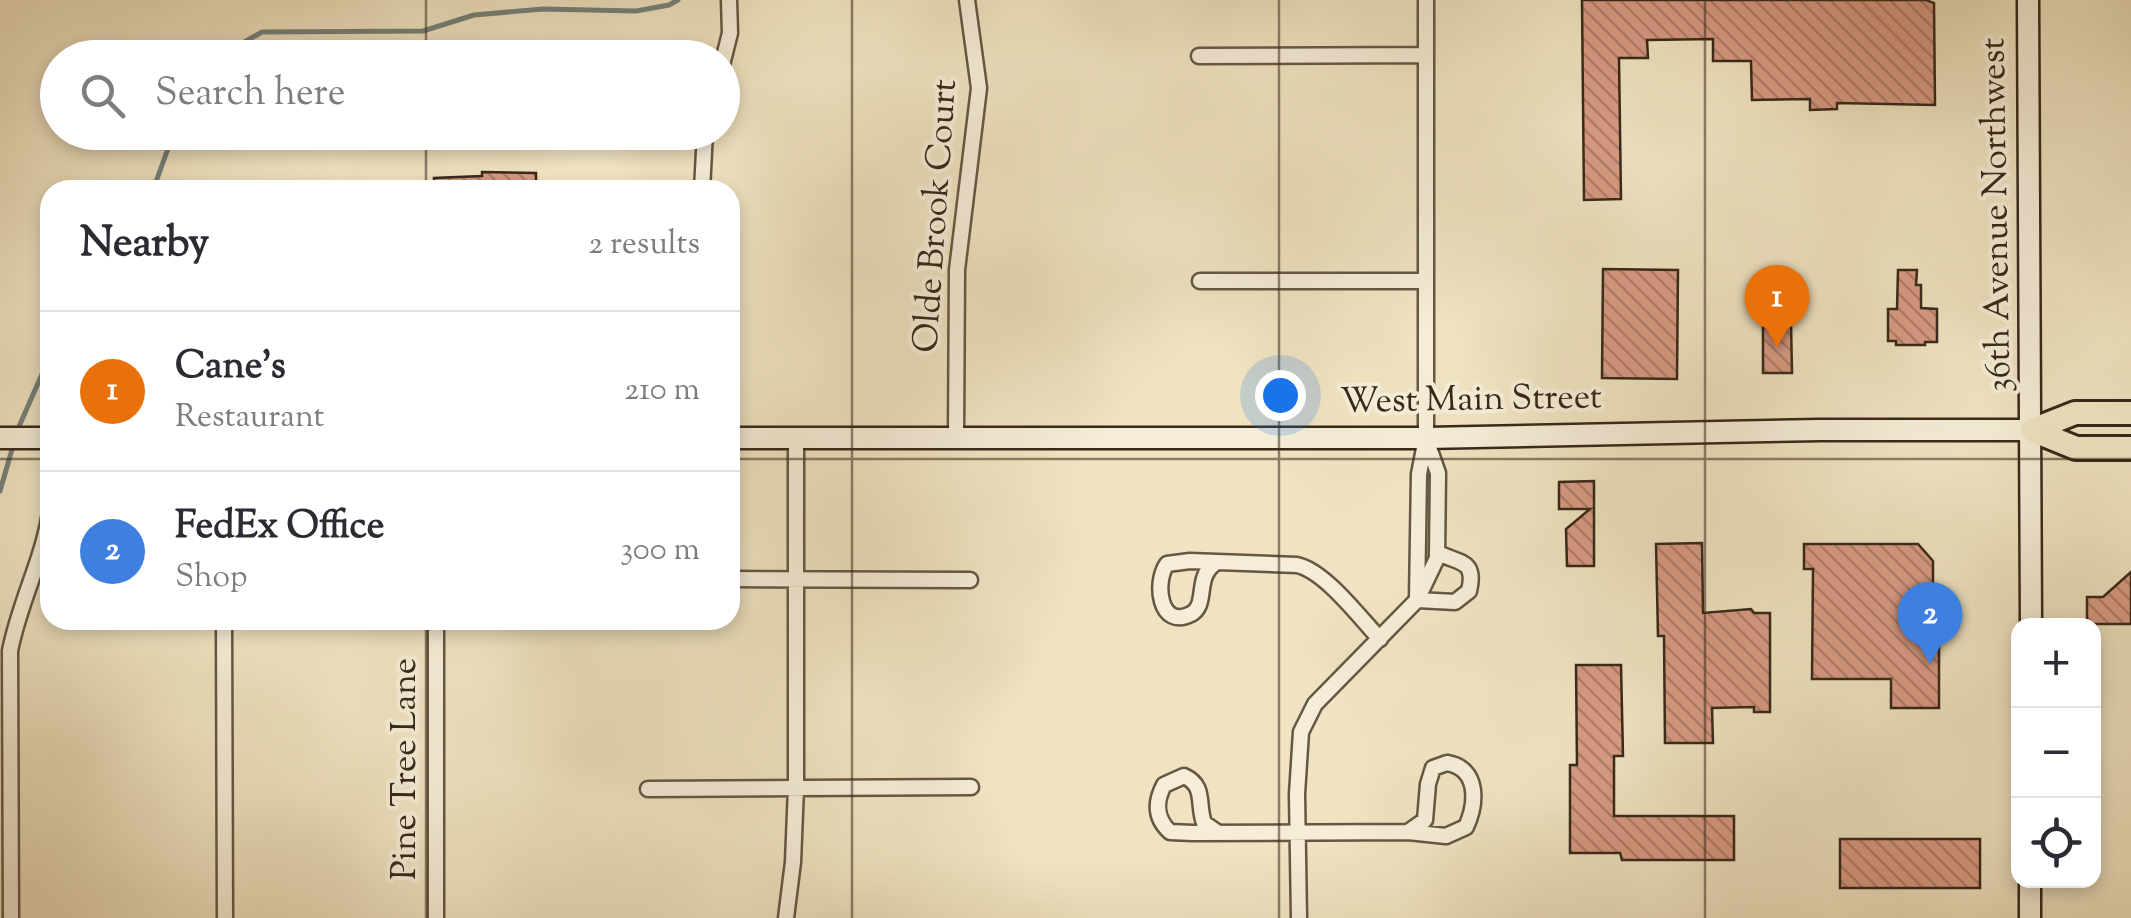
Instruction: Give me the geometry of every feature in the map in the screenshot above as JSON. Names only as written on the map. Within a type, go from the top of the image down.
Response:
[{"type":"main road","name":"36th Avenue Northwest","points":[[2028,0],[2031,618]]},
{"type":"main road","name":"West Main Street","points":[[740,438],[1426,438],[2032,430],[2075,413],[2131,413]]},
{"type":"main road","name":"West Main Street","points":[[2032,430],[2076,448],[2131,448]]},
{"type":"main road","points":[[0,438],[39,438]]},
{"type":"main road","points":[[2030,888],[2030,918]]},
{"type":"street","points":[[728,40],[729,0]]},
{"type":"street","name":"Olde Brook Court","points":[[956,437],[957,270],[979,88],[967,0]]},
{"type":"street","points":[[1417,600],[1419,474],[1426,438],[1426,0]]},
{"type":"street","points":[[1199,56],[1426,56]]},
{"type":"street","points":[[703,180],[704,150]]},
{"type":"street","points":[[1200,282],[1425,281]]},
{"type":"street","points":[[786,918],[796,787],[796,437]]},
{"type":"street","points":[[1299,918],[1298,760],[1304,723],[1315,704],[1417,600],[1438,552],[1438,472],[1426,438]]},
{"type":"street","points":[[1417,600],[1455,602],[1469,591],[1469,568],[1438,552]]},
{"type":"street","points":[[11,918],[10,651],[16,620],[40,555]]},
{"type":"street","points":[[1214,564],[1203,576],[1200,604],[1195,612],[1181,616],[1168,611],[1160,600],[1159,587],[1167,564],[1190,560],[1306,566],[1380,639]]},
{"type":"street","points":[[740,580],[970,580]]},
{"type":"street","points":[[224,630],[225,918]]},
{"type":"street","name":"Pine Tree Lane","points":[[436,630],[436,918]]},
{"type":"street","points":[[1217,832],[1204,822],[1201,795],[1194,782],[1184,776],[1164,785],[1158,813],[1170,832],[1217,832],[1408,832],[1446,836],[1466,827],[1470,818],[1473,788],[1465,769],[1447,763],[1433,768],[1425,820],[1408,832]]},
{"type":"street","points":[[648,789],[972,787]]},
{"type":"building","points":[[1582,0],[1926,0],[1934,3],[1935,105],[1837,103],[1837,109],[1810,110],[1810,99],[1752,100],[1751,61],[1713,61],[1713,39],[1647,40],[1648,58],[1619,58],[1621,199],[1584,200]]},
{"type":"building","points":[[482,172],[536,173],[536,180],[434,180],[482,176]]},
{"type":"building","points":[[1603,269],[1678,270],[1677,379],[1602,378]]},
{"type":"building","points":[[1898,270],[1917,270],[1921,308],[1937,309],[1937,342],[1896,345],[1896,341],[1888,341],[1888,309],[1897,309]]},
{"type":"building","points":[[1763,315],[1787,315],[1787,322],[1791,322],[1792,373],[1763,373]]},
{"type":"building","points":[[1594,481],[1594,566],[1567,566],[1566,529],[1590,509],[1559,509],[1559,482]]},
{"type":"building","points":[[1702,543],[1703,613],[1751,609],[1754,613],[1770,613],[1770,712],[1754,712],[1754,707],[1712,708],[1713,743],[1665,743],[1664,636],[1658,636],[1656,544]]},
{"type":"building","points":[[1804,544],[1918,544],[1933,561],[1933,622],[1939,622],[1939,708],[1891,708],[1891,679],[1812,679],[1813,569],[1804,569]]},
{"type":"building","points":[[2131,572],[2131,624],[2101,624],[2101,618],[2087,618],[2087,597],[2103,597]]},
{"type":"building","points":[[1576,665],[1621,665],[1623,756],[1614,756],[1614,816],[1734,816],[1734,860],[1622,860],[1620,853],[1570,853],[1570,765],[1577,765]]},
{"type":"building","points":[[1840,839],[1980,839],[1980,888],[1840,888]]},
{"type":"waterway","points":[[248,40],[262,32],[423,31],[474,15],[543,9],[636,11],[678,0]]},
{"type":"waterway","points":[[157,180],[167,150]]},
{"type":"waterway","points":[[17,431],[40,379]]},
{"type":"waterway","points":[[0,491],[13,446]]},
{"type":"place","name":"Cane's","points":[[1777,347]]},
{"type":"place","name":"FedEx Office","points":[[1930,664]]}]
